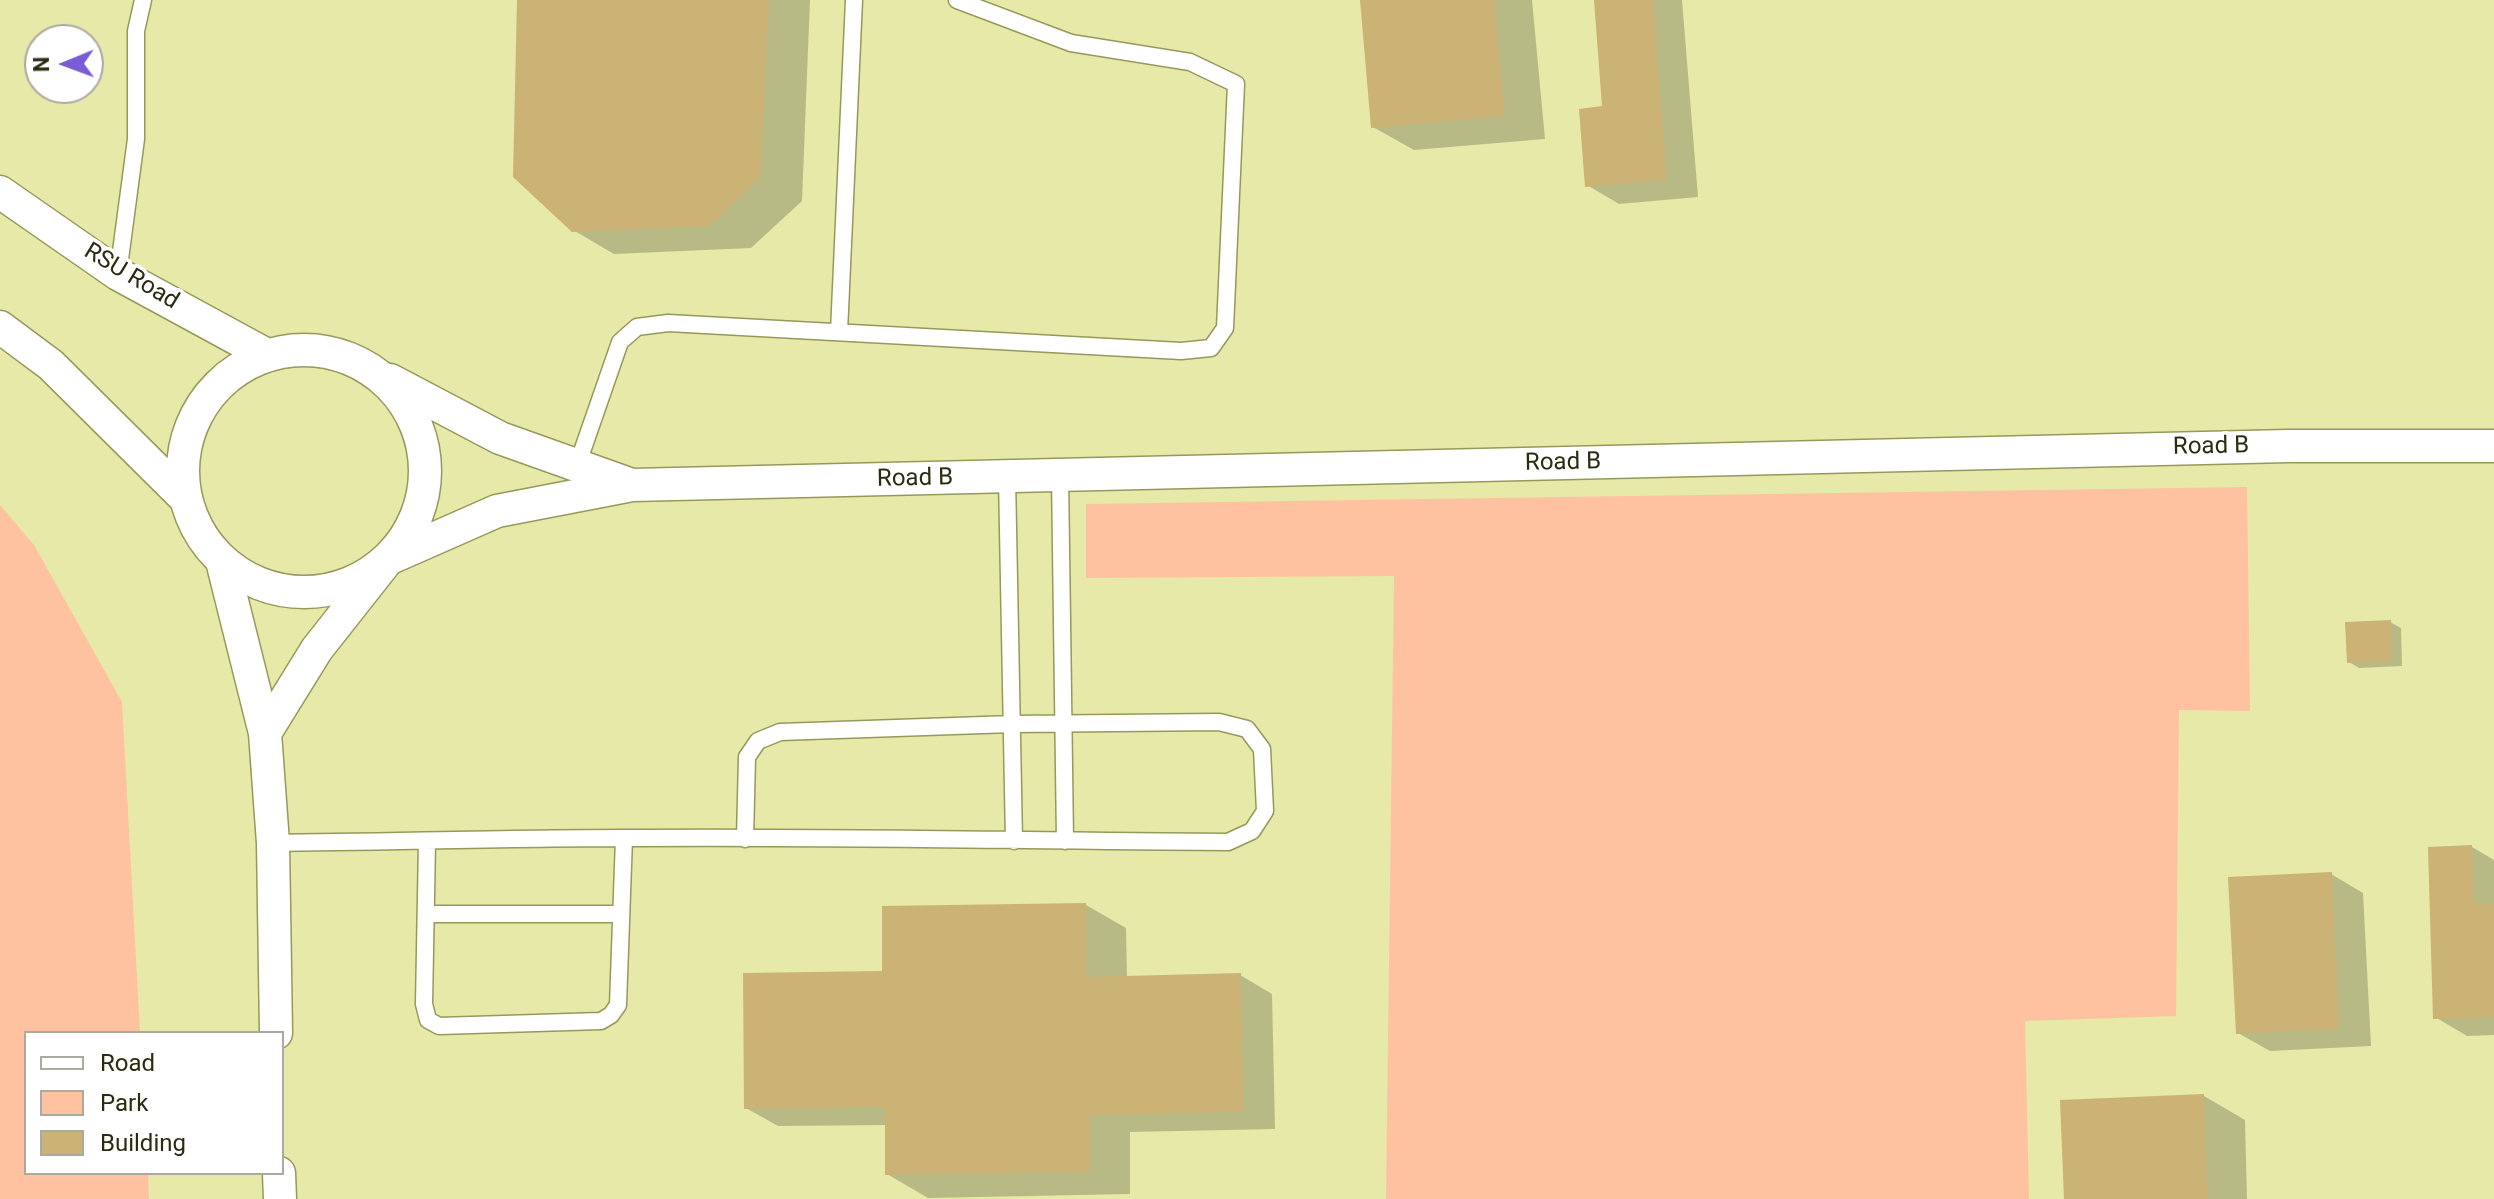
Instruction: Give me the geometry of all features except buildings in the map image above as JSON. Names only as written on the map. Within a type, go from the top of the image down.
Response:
[{"type":"street","name":"RSU Road","points":[[0,192],[118,274],[267,355]]},
{"type":"street","points":[[0,327],[51,365],[185,498]]},
{"type":"street","points":[[294,350],[321,351],[347,358],[500,438],[632,485],[497,511],[388,559],[358,581],[323,592],[287,592],[252,582],[222,561],[199,532],[185,498],[183,462],[191,427],[197,416],[209,396],[235,372],[267,355],[294,350]]},
{"type":"street","points":[[265,733],[317,649],[410,531],[422,497],[425,461],[416,426],[398,394],[371,370]]},
{"type":"street","name":"Road B","points":[[632,485],[2288,446],[2494,446]]},
{"type":"street","points":[[222,561],[265,733],[273,843],[276,1031]]},
{"type":"street","points":[[279,1175],[280,1199]]},
{"type":"lane","points":[[118,274],[136,139],[136,31],[143,0]]},
{"type":"lane","points":[[839,332],[854,0]]},
{"type":"lane","points":[[577,466],[620,342],[637,327],[668,323],[1181,351],[1211,348],[1225,328],[1236,84],[1190,62],[1071,43],[957,0]]},
{"type":"lane","points":[[1060,475],[1065,841]]},
{"type":"lane","points":[[1007,477],[1014,841]]},
{"type":"lane","points":[[273,843],[624,838],[745,839],[1014,841],[1228,842],[1252,831],[1265,811],[1262,749],[1247,729],[1219,722],[1012,724],[780,732],[758,741],[747,757],[745,839]]},
{"type":"lane","points":[[427,842],[424,1004],[428,1020],[439,1026],[601,1021],[611,1015],[618,1005],[624,838]]},
{"type":"lane","points":[[426,914],[621,914]]},
{"type":"green space","points":[[2247,487],[2250,711],[2179,710],[2176,1016],[2025,1021],[2029,1199],[1386,1199],[1394,576],[1086,578],[1086,504]]},
{"type":"green space","points":[[0,505],[34,545],[122,702],[140,1031],[24,1031],[24,1175],[148,1175],[149,1199],[0,1199]]}]
